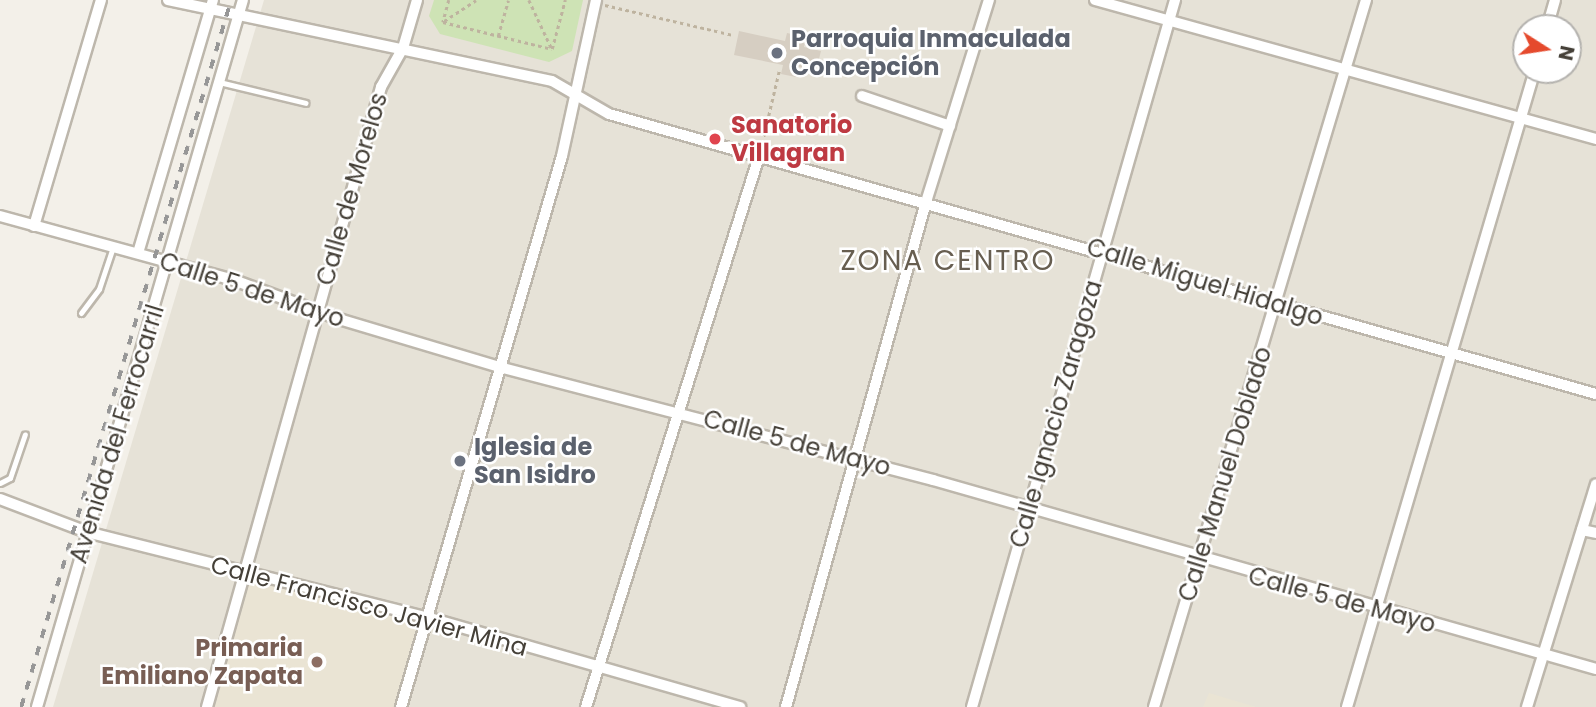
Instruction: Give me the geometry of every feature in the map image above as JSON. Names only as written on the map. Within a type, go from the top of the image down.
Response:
[{"type":"street","points":[[34,226],[101,0]]},
{"type":"street","points":[[168,0],[212,4],[239,14],[403,48]]},
{"type":"street","name":"Calle de Morelos","points":[[207,707],[381,87],[403,48],[417,0]]},
{"type":"street","points":[[786,707],[857,459],[926,202],[989,0]]},
{"type":"street","points":[[1095,0],[1169,19],[1343,72],[1596,139]]},
{"type":"street","name":"Calle Ignacio Zaragoza","points":[[972,707],[1175,0]]},
{"type":"street","name":"Calle Manuel Doblado","points":[[1154,707],[1366,0]]},
{"type":"street","name":"Avenida del Ferrocarril","points":[[37,707],[170,261],[239,14],[240,1]]},
{"type":"street","points":[[401,707],[503,368],[574,96],[595,1]]},
{"type":"street","points":[[138,253],[212,4]]},
{"type":"street","name":"Calle Miguel Hidalgo","points":[[403,48],[552,81],[609,114],[760,153],[1103,250],[1276,306],[1455,353],[1596,394]]},
{"type":"street","points":[[1347,707],[1455,353],[1531,84]]},
{"type":"street","points":[[862,96],[950,126]]},
{"type":"street","points":[[586,707],[676,410],[760,153]]},
{"type":"street","name":"Calle 5 de Mayo","points":[[0,216],[170,261],[317,311],[503,368],[676,410],[857,459],[1030,507],[1199,561],[1596,669]]},
{"type":"street","points":[[1527,707],[1596,484]]},
{"type":"street","name":"Calle Francisco Javier Mina","points":[[0,499],[87,532],[426,617],[740,707]]},
{"type":"street","points":[[1582,530],[1596,533]]},
{"type":"lane","points":[[219,82],[306,103]]},
{"type":"lane","points":[[81,313],[99,289],[113,247]]},
{"type":"lane","points":[[0,483],[10,478],[25,433]]},
{"type":"path","points":[[443,22],[449,0]]},
{"type":"path","points":[[443,22],[477,0]]},
{"type":"path","points":[[498,36],[508,0]]},
{"type":"path","points":[[529,0],[552,49]]},
{"type":"path","points":[[552,49],[565,0]]},
{"type":"path","points":[[595,1],[733,35]]},
{"type":"path","points":[[443,22],[552,49]]},
{"type":"path","points":[[760,153],[779,71]]},
{"type":"shaded area","points":[[264,0],[1596,0],[1596,707],[53,707]]},
{"type":"shaded area","name":"Primaria Emiliano Zapata","points":[[245,574],[426,617],[401,707],[208,707]]},
{"type":"shaded area","points":[[1209,693],[1256,707],[1203,707]]},
{"type":"green space","points":[[434,0],[583,0],[572,51],[549,62],[440,34],[429,16]]},
{"type":"building","name":"Parroquia Inmaculada Concepción","points":[[739,31],[785,41],[787,33],[806,37],[804,47],[821,51],[816,71],[799,67],[796,77],[781,74],[783,65],[734,55]]},
{"type":"railway","points":[[21,707],[231,0]]},
{"type":"place","name":"Parroquia Inmaculada Concepción","points":[[777,53]]},
{"type":"place","name":"Sanatorio Villagran","points":[[715,139]]},
{"type":"place","name":"Iglesia de San Isidro","points":[[460,461]]},
{"type":"place","name":"Primaria Emiliano Zapata","points":[[317,662]]},
{"type":"district","name":"ZONA CENTRO","points":[[948,261]]}]
